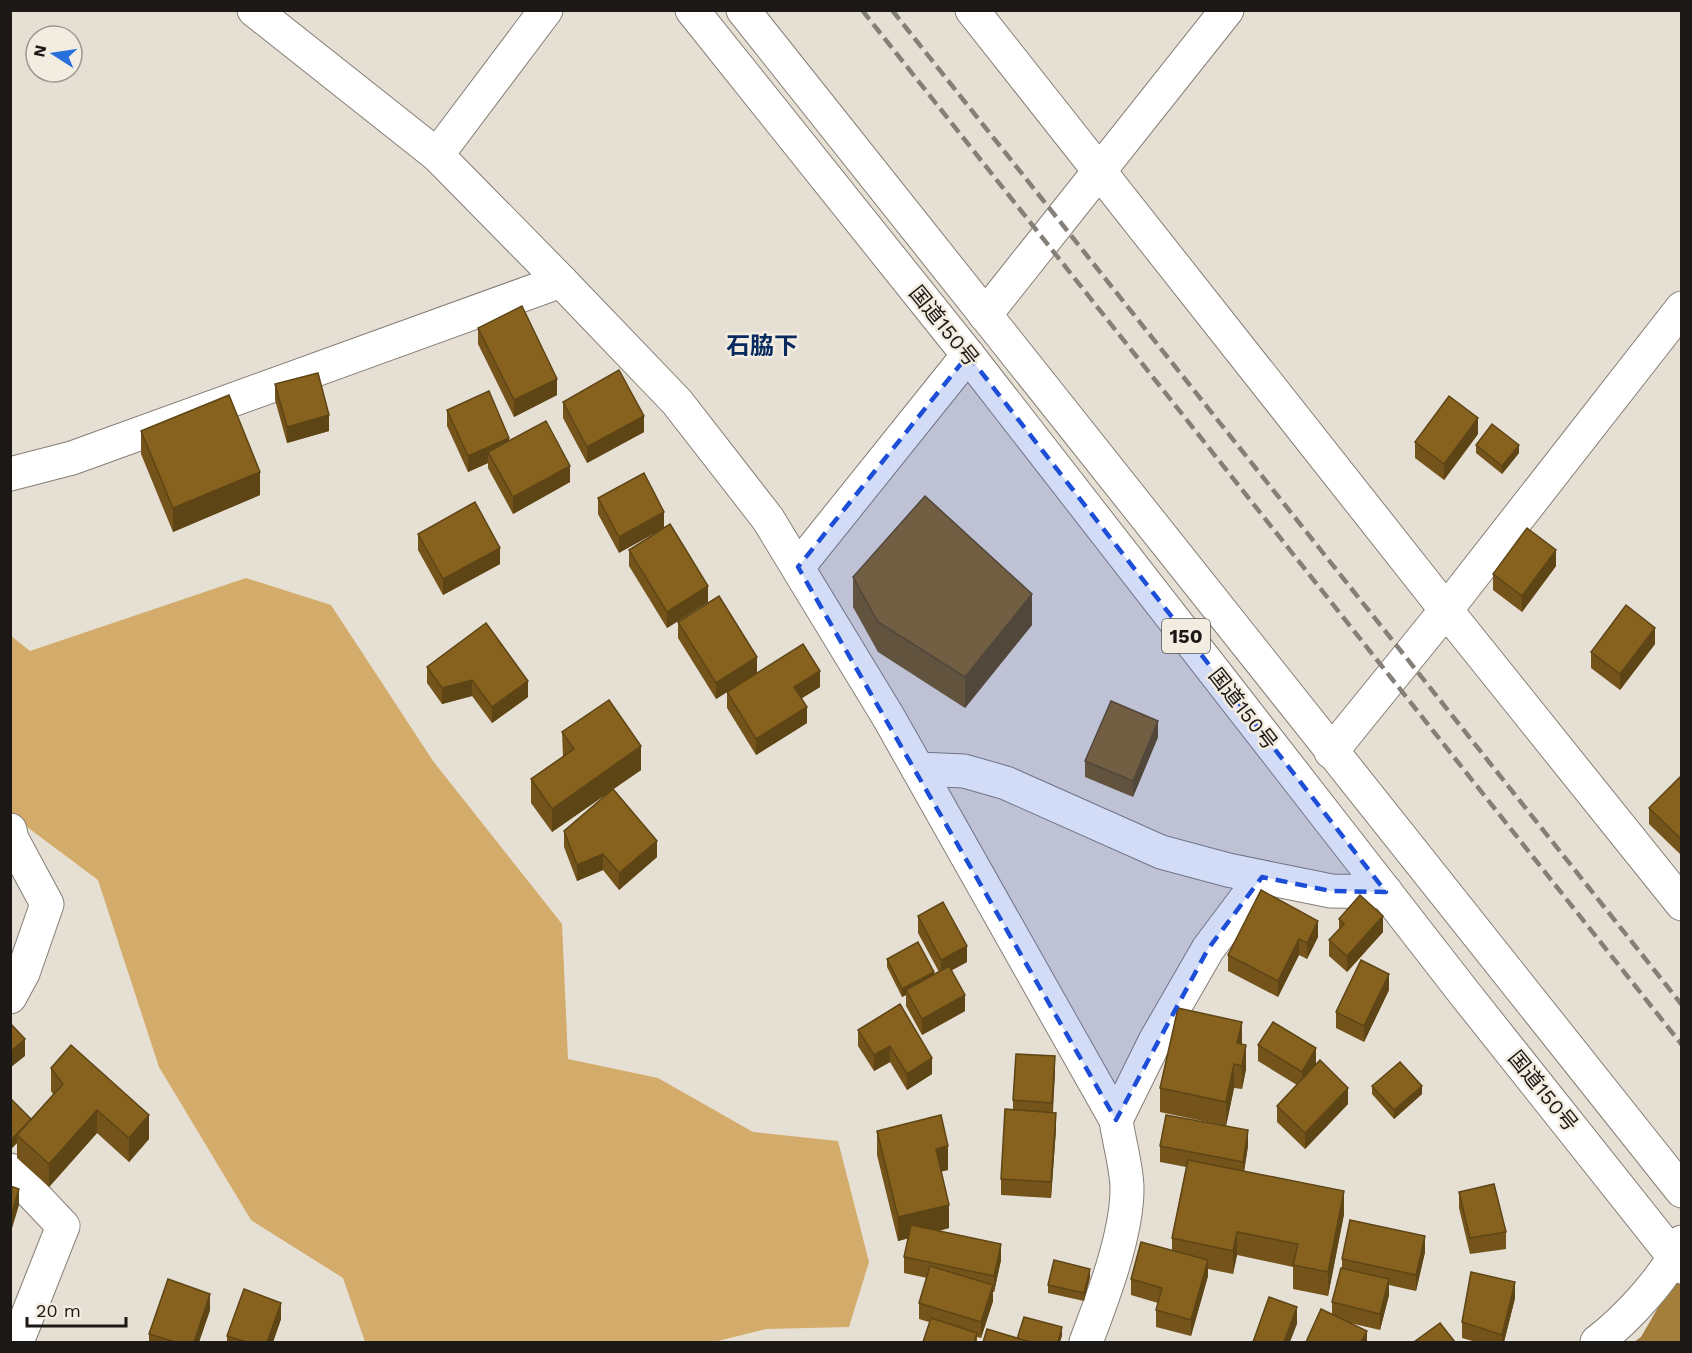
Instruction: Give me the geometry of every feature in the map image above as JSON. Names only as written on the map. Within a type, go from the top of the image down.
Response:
[{"type":"main road","points":[[254,10],[437,155],[561,281],[677,402],[768,519],[798,567],[918,769],[1116,1120],[1127,1189],[1124,1212],[1121,1234],[1086,1342]]},
{"type":"main road","points":[[437,155],[546,10]]},
{"type":"main road","name":"国道150号","points":[[692,10],[968,355],[1386,892],[1679,1257]]},
{"type":"main road","name":"国道150号","points":[[743,10],[1682,1191]]},
{"type":"main road","points":[[972,10],[1446,610],[1682,904]]},
{"type":"main road","points":[[985,315],[1227,10]]},
{"type":"main road","points":[[11,477],[72,458],[561,281]]},
{"type":"main road","points":[[1331,752],[1446,610],[1682,308]]},
{"type":"main road","points":[[798,567],[968,355]]},
{"type":"main road","points":[[918,769],[964,771],[1006,783],[1161,852],[1228,870],[1331,891],[1386,892]]},
{"type":"main road","points":[[10,830],[12,839],[47,904],[23,973],[10,997]]},
{"type":"main road","points":[[1116,1120],[1155,1041],[1208,950],[1262,877]]},
{"type":"main road","points":[[10,1170],[63,1226],[21,1341]]},
{"type":"main road","points":[[1597,1342],[1611,1332],[1679,1257]]},
{"type":"highlighted area","points":[[968,355],[1386,892],[1331,891],[1262,877],[1208,949],[1116,1120],[798,567]]},
{"type":"shaded area","points":[[246,578],[331,605],[433,761],[562,924],[568,1059],[658,1078],[753,1132],[838,1141],[869,1262],[849,1327],[766,1329],[714,1342],[365,1342],[343,1278],[251,1220],[159,1067],[98,880],[11,815],[10,635],[30,651]]},
{"type":"shaded area","points":[[1681,1268],[1682,1339],[1679,1342],[1634,1342],[1641,1337]]},
{"type":"building","points":[[522,306],[557,379],[514,400],[478,328]]},
{"type":"building","points":[[619,370],[644,416],[587,447],[563,402]]},
{"type":"building","points":[[318,373],[329,415],[287,427],[275,384]]},
{"type":"building","points":[[489,391],[509,438],[468,456],[447,410]]},
{"type":"building","points":[[229,395],[260,472],[173,508],[141,431]]},
{"type":"building","points":[[1449,396],[1478,418],[1444,464],[1415,442]]},
{"type":"building","points":[[546,421],[570,466],[513,497],[488,452]]},
{"type":"building","points":[[1492,424],[1519,445],[1502,466],[1476,445]]},
{"type":"building","points":[[644,473],[664,512],[619,537],[598,498]]},
{"type":"building","points":[[925,496],[1032,594],[965,677],[878,622],[853,577]]},
{"type":"building","points":[[475,502],[500,548],[443,579],[418,534]]},
{"type":"building","points":[[670,524],[708,586],[667,612],[629,550]]},
{"type":"building","points":[[1527,528],[1556,550],[1522,596],[1493,574]]},
{"type":"building","points":[[719,596],[757,657],[716,683],[678,622]]},
{"type":"building","points":[[1626,605],[1655,628],[1620,674],[1591,652]]},
{"type":"building","points":[[486,623],[528,681],[492,707],[472,680],[442,688],[427,667]]},
{"type":"building","points":[[803,644],[820,671],[794,687],[807,707],[756,739],[727,692]]},
{"type":"building","points":[[609,700],[641,746],[552,809],[531,779],[574,749],[562,732]]},
{"type":"building","points":[[1111,701],[1158,721],[1133,781],[1085,761]]},
{"type":"building","points":[[1682,775],[1682,840],[1649,808]]},
{"type":"building","points":[[613,789],[657,841],[619,873],[603,854],[577,865],[564,831]]},
{"type":"building","points":[[1261,890],[1318,921],[1307,943],[1299,939],[1278,981],[1228,955]]},
{"type":"building","points":[[1360,895],[1383,916],[1347,956],[1329,940],[1344,924],[1339,919]]},
{"type":"building","points":[[943,902],[967,946],[941,960],[918,916]]},
{"type":"building","points":[[918,942],[934,972],[902,989],[887,959]]},
{"type":"building","points":[[1361,960],[1389,974],[1364,1026],[1336,1012]]},
{"type":"building","points":[[949,966],[965,995],[922,1019],[906,990]]},
{"type":"building","points":[[900,1004],[932,1058],[907,1074],[890,1046],[874,1055],[858,1030]]},
{"type":"building","points":[[1178,1008],[1242,1022],[1237,1043],[1246,1045],[1242,1066],[1234,1064],[1226,1102],[1160,1088]]},
{"type":"building","points":[[1273,1022],[1316,1048],[1302,1072],[1258,1045]]},
{"type":"building","points":[[10,1023],[25,1039],[10,1052]]},
{"type":"building","points":[[71,1045],[149,1115],[129,1138],[97,1110],[49,1164],[17,1135],[63,1084],[51,1068]]},
{"type":"building","points":[[1016,1054],[1055,1056],[1052,1103],[1013,1100]]},
{"type":"building","points":[[1320,1060],[1348,1088],[1305,1133],[1277,1106]]},
{"type":"building","points":[[1400,1062],[1422,1086],[1394,1110],[1372,1086]]},
{"type":"building","points":[[10,1098],[31,1119],[10,1141]]},
{"type":"building","points":[[1005,1109],[1056,1113],[1051,1182],[1001,1179]]},
{"type":"building","points":[[941,1115],[948,1146],[936,1149],[949,1205],[898,1217],[877,1131]]},
{"type":"building","points":[[1166,1115],[1248,1130],[1243,1162],[1160,1146]]},
{"type":"building","points":[[1188,1160],[1344,1191],[1328,1272],[1293,1265],[1298,1244],[1237,1232],[1233,1251],[1172,1238]]},
{"type":"building","points":[[1494,1184],[1506,1232],[1470,1238],[1459,1192]]},
{"type":"building","points":[[10,1186],[19,1189],[10,1219]]},
{"type":"building","points":[[1350,1220],[1425,1236],[1416,1275],[1342,1259]]},
{"type":"building","points":[[911,1225],[1001,1244],[994,1276],[904,1257]]},
{"type":"building","points":[[1141,1242],[1208,1260],[1191,1320],[1156,1310],[1162,1288],[1131,1279]]},
{"type":"building","points":[[1054,1260],[1090,1269],[1084,1293],[1048,1285]]},
{"type":"building","points":[[930,1266],[993,1285],[981,1322],[919,1303]]},
{"type":"building","points":[[1341,1268],[1389,1279],[1380,1314],[1332,1302]]},
{"type":"building","points":[[1471,1272],[1515,1282],[1502,1335],[1462,1322]]},
{"type":"building","points":[[168,1279],[210,1294],[194,1342],[175,1342],[149,1334]]},
{"type":"building","points":[[244,1289],[281,1303],[267,1342],[246,1342],[227,1336]]},
{"type":"building","points":[[1269,1297],[1297,1307],[1284,1342],[1253,1342]]},
{"type":"building","points":[[1321,1309],[1367,1331],[1361,1342],[1306,1342]]},
{"type":"building","points":[[1024,1317],[1062,1327],[1058,1342],[1030,1342],[1017,1339]]},
{"type":"building","points":[[931,1318],[977,1333],[974,1342],[923,1342]]},
{"type":"building","points":[[1440,1323],[1455,1342],[1414,1342]]},
{"type":"building","points":[[987,1329],[1030,1342],[983,1342]]},
{"type":"railway","points":[[862,10],[1682,1045]]},
{"type":"railway","points":[[892,10],[1682,1005]]},
{"type":"district","name":"石脇下","points":[[762,346]]}]
